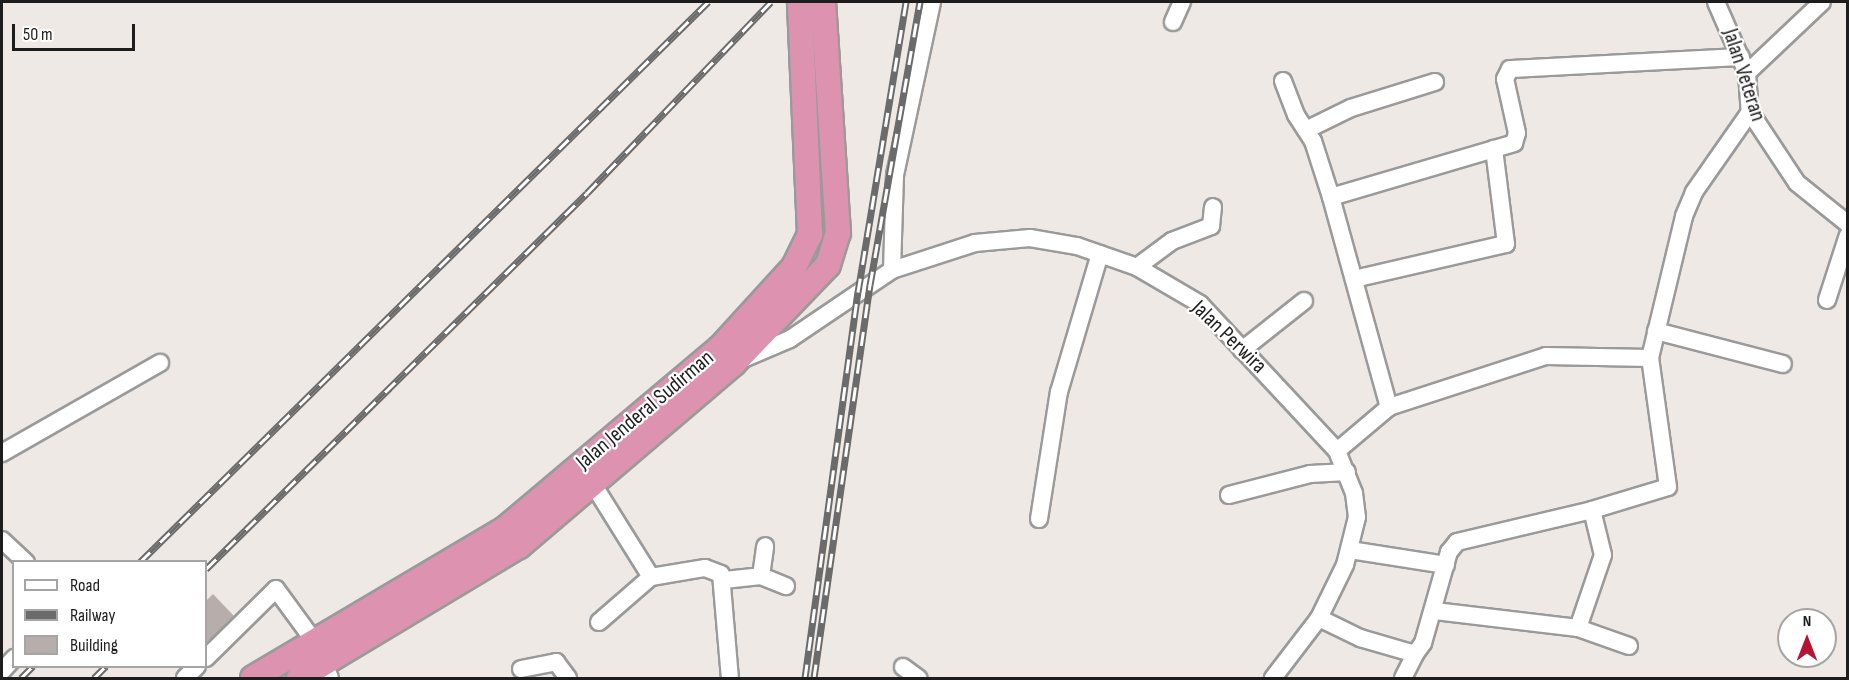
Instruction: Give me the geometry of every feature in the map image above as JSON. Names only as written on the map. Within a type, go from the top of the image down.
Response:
[{"type":"highway","name":"Jalan Jenderal Sudirman","points":[[299,678],[505,529],[727,356],[794,267],[810,234],[800,2]]},
{"type":"highway","name":"Jalan Jenderal Sudirman","points":[[253,678],[322,661],[519,546],[828,266],[838,233],[823,2]]},
{"type":"street","points":[[892,270],[895,175],[932,2]]},
{"type":"street","points":[[1173,22],[1182,2]]},
{"type":"street","name":"Jalan Veteran","points":[[1716,2],[1748,73],[1750,112],[1797,183],[1848,224]]},
{"type":"street","points":[[1748,73],[1822,2]]},
{"type":"street","points":[[1331,197],[1514,143],[1517,133],[1505,79],[1510,69],[1742,57]]},
{"type":"street","points":[[1283,81],[1306,130],[1331,197],[1389,407]]},
{"type":"street","points":[[1306,130],[1351,108],[1435,81]]},
{"type":"street","points":[[1403,678],[1436,610],[1446,565],[1453,546],[1468,536],[1592,510],[1669,485],[1650,358],[1684,216],[1694,192],[1750,112]]},
{"type":"street","points":[[1354,279],[1506,244],[1494,149]]},
{"type":"street","points":[[1137,267],[1172,241],[1211,226],[1213,207]]},
{"type":"street","points":[[1827,300],[1848,235]]},
{"type":"street","name":"Jalan Perwira","points":[[727,356],[790,339],[892,270],[975,243],[1029,238],[1100,254],[1137,267],[1200,304],[1337,451],[1347,472],[1357,517],[1350,550],[1319,618],[1274,678]]},
{"type":"street","points":[[1039,519],[1059,392],[1100,254]]},
{"type":"street","points":[[1242,350],[1304,301]]},
{"type":"street","points":[[1656,331],[1783,364]]},
{"type":"street","points":[[1337,451],[1389,407],[1546,356],[1650,358]]},
{"type":"street","points":[[2,453],[160,363]]},
{"type":"street","points":[[1229,495],[1310,474],[1347,472]]},
{"type":"street","points":[[591,481],[651,577]]},
{"type":"street","points":[[1578,628],[1603,555],[1592,510]]},
{"type":"street","points":[[2,540],[25,560]]},
{"type":"street","points":[[761,576],[765,546]]},
{"type":"street","points":[[1350,550],[1446,565]]},
{"type":"street","points":[[599,622],[651,577],[705,568],[723,580],[761,576],[786,586]]},
{"type":"street","points":[[723,580],[729,678]]},
{"type":"street","points":[[207,657],[276,589],[322,661]]},
{"type":"street","points":[[1436,610],[1578,628],[1629,646]]},
{"type":"street","points":[[1319,618],[1360,638],[1415,654]]},
{"type":"street","points":[[521,669],[556,662],[568,678]]},
{"type":"street","points":[[903,666],[918,678]]},
{"type":"building","points":[[213,594],[234,616],[207,643],[207,600]]},
{"type":"railway","points":[[142,560],[708,2]]},
{"type":"railway","points":[[207,568],[587,193],[771,2]]},
{"type":"railway","points":[[805,678],[858,292],[906,2]]},
{"type":"railway","points":[[814,678],[870,285],[920,2]]},
{"type":"railway","points":[[21,678],[31,668]]},
{"type":"railway","points":[[94,678],[104,668]]}]
